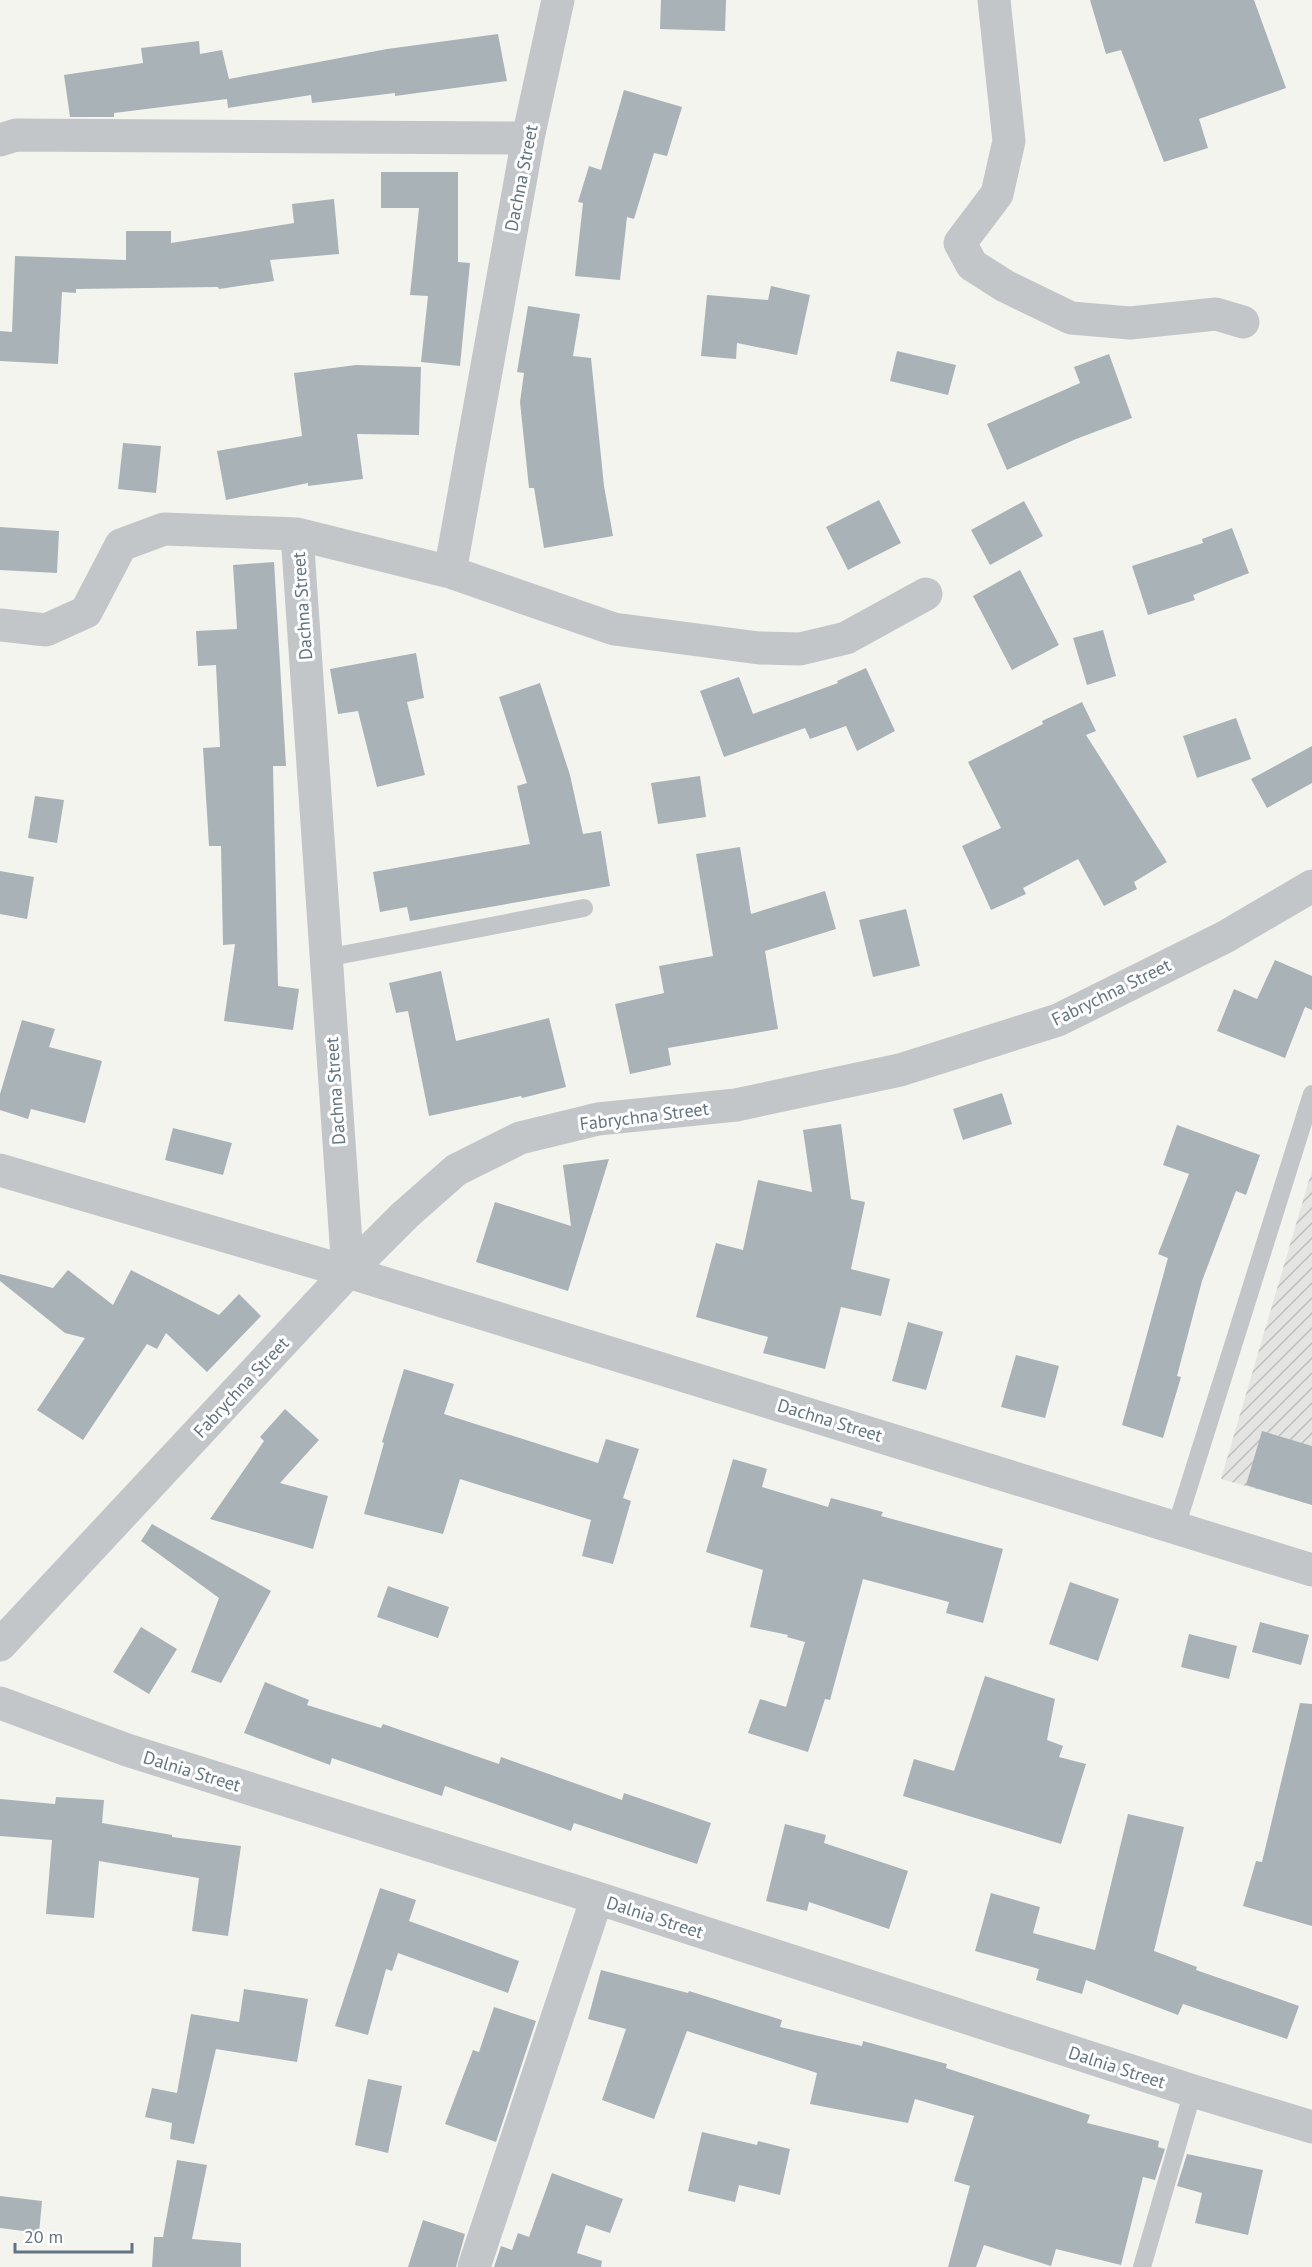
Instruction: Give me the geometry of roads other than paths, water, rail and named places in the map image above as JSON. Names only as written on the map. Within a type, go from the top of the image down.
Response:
[{"type":"street","name":"Dachna Street","points":[[348,1272],[297,534],[450,572],[528,138],[558,0]]},
{"type":"street","points":[[994,0],[1009,141],[997,194],[960,243],[972,264],[1005,286],[1071,318],[1130,323],[1216,314],[1243,322]]},
{"type":"street","points":[[0,140],[16,135],[528,138]]},
{"type":"street","points":[[0,625],[46,630],[86,612],[121,545],[164,530],[297,534]]},
{"type":"street","points":[[450,572],[614,628],[759,648],[800,649],[846,638],[926,594]]},
{"type":"street","name":"Fabrychna Street","points":[[0,1645],[348,1272],[405,1215],[456,1170],[520,1138],[598,1119],[736,1105],[900,1070],[1059,1020],[1225,937],[1312,886]]},
{"type":"street","name":"Dachna Street","points":[[0,1170],[348,1272],[1312,1570]]},
{"type":"street","name":"Dalnia Street","points":[[0,1703],[127,1750],[597,1898],[1192,2091],[1312,2127]]},
{"type":"street","points":[[474,2267],[597,1898]]},
{"type":"lane","points":[[326,958],[584,908]]},
{"type":"lane","points":[[1176,1527],[1312,1094]]},
{"type":"lane","points":[[1142,2267],[1192,2091]]}]
